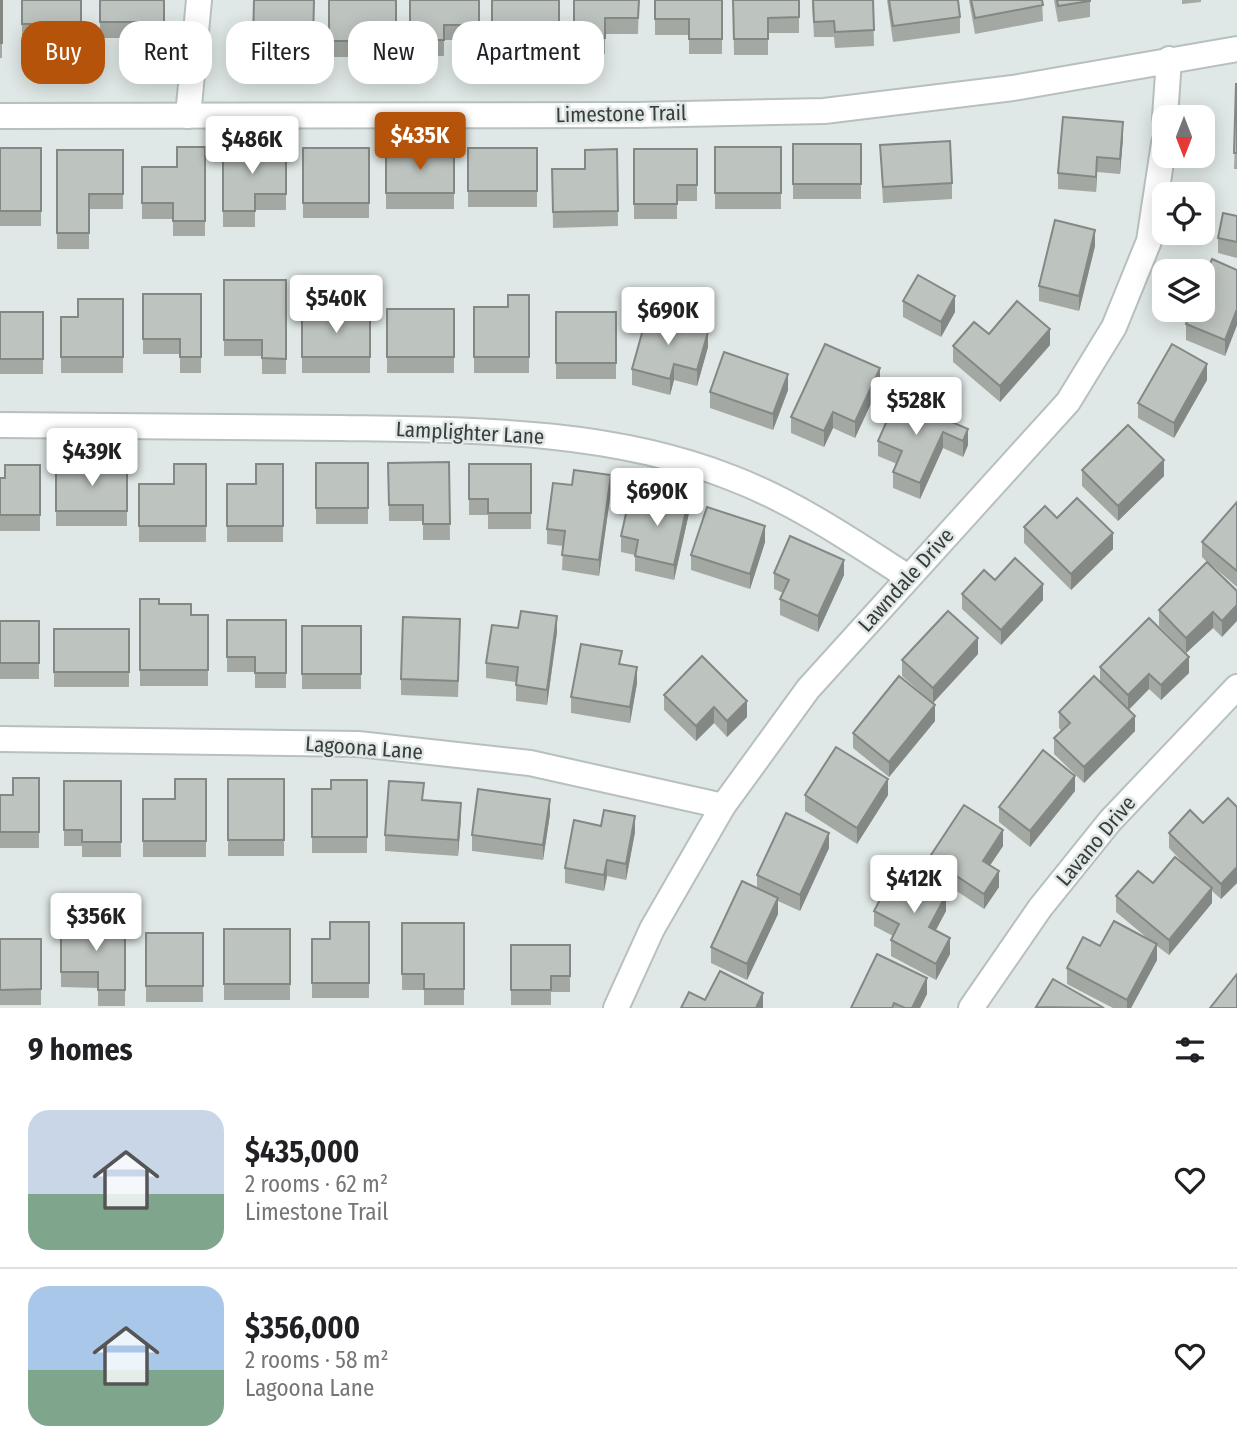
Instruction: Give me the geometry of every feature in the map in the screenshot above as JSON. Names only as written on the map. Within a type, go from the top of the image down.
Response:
[{"type":"street","points":[[188,116],[199,0]]},
{"type":"street","name":"Limestone Trail","points":[[0,116],[636,115],[824,111],[1013,88],[1237,49]]},
{"type":"street","points":[[1167,105],[1169,59]]},
{"type":"street","name":"Lawndale Drive","points":[[616,1008],[652,929],[723,806],[808,689],[1068,402],[1114,327],[1149,241],[1160,168]]},
{"type":"street","name":"Lamplighter Lane","points":[[0,425],[449,430],[556,437],[606,445],[691,464],[734,478],[830,527],[908,577]]},
{"type":"street","name":"Lavano Drive","points":[[971,1008],[1041,908],[1110,821],[1237,687]]},
{"type":"street","name":"Lagoona Lane","points":[[0,739],[358,744],[530,763],[723,806]]},
{"type":"building","points":[[2,0],[2,43],[0,43]]},
{"type":"building","points":[[22,0],[81,0],[81,21],[22,21]]},
{"type":"building","points":[[100,0],[164,0],[164,21],[100,21]]},
{"type":"building","points":[[254,0],[314,0],[313,21],[253,21]]},
{"type":"building","points":[[329,0],[396,0],[396,21],[348,21],[348,41],[334,41],[334,21],[329,21]]},
{"type":"building","points":[[410,0],[479,0],[479,21],[452,21],[452,25],[444,25],[444,40],[438,40],[438,21],[410,21]]},
{"type":"building","points":[[492,0],[559,0],[559,21],[492,21]]},
{"type":"building","points":[[574,0],[639,0],[638,18],[605,18],[605,38],[604,21],[574,21]]},
{"type":"building","points":[[655,0],[722,0],[722,39],[689,39],[689,19],[655,19]]},
{"type":"building","points":[[733,0],[799,0],[799,17],[768,18],[768,39],[734,39]]},
{"type":"building","points":[[813,0],[873,0],[874,30],[835,32],[834,21],[814,22]]},
{"type":"building","points":[[889,0],[958,0],[960,17],[893,26]]},
{"type":"building","points":[[971,0],[1042,0],[1043,5],[975,18]]},
{"type":"building","points":[[1057,0],[1090,0],[1090,1],[1058,6]]},
{"type":"building","points":[[1236,84],[1237,153],[1234,153]]},
{"type":"building","points":[[1063,117],[1123,122],[1120,159],[1097,157],[1096,177],[1058,173]]},
{"type":"building","points":[[950,141],[952,183],[883,187],[880,145]]},
{"type":"building","points":[[793,144],[861,144],[861,184],[793,184]]},
{"type":"building","points":[[177,147],[205,147],[205,221],[173,221],[173,203],[142,203],[142,167],[177,167]]},
{"type":"building","points":[[715,147],[781,147],[781,193],[715,193]]},
{"type":"building","points":[[0,148],[41,148],[41,211],[0,211]]},
{"type":"building","points":[[223,148],[286,148],[286,194],[255,194],[255,211],[223,211]]},
{"type":"building","points":[[303,148],[369,148],[369,203],[303,203]]},
{"type":"building","points":[[468,148],[537,148],[537,191],[468,191]]},
{"type":"building","points":[[617,149],[618,211],[553,212],[552,169],[585,169],[585,150]]},
{"type":"building","points":[[634,149],[697,149],[697,185],[677,185],[677,204],[634,204]]},
{"type":"building","points":[[57,150],[123,150],[123,194],[89,194],[89,233],[57,233]]},
{"type":"building","points":[[386,150],[454,150],[454,193],[386,193]]},
{"type":"building","points":[[1223,213],[1237,216],[1237,242],[1218,238]]},
{"type":"building","points":[[1055,220],[1095,230],[1079,296],[1039,286]]},
{"type":"building","points":[[1215,260],[1237,270],[1237,309],[1225,340],[1186,324],[1215,322]]},
{"type":"building","points":[[918,275],[955,296],[941,322],[903,301]]},
{"type":"building","points":[[224,280],[286,280],[286,359],[262,358],[262,340],[224,340]]},
{"type":"building","points":[[143,294],[201,294],[201,357],[180,357],[180,339],[143,339]]},
{"type":"building","points":[[508,295],[529,295],[529,357],[474,357],[474,307],[508,307]]},
{"type":"building","points":[[78,299],[123,299],[123,357],[61,357],[61,317],[78,317]]},
{"type":"building","points":[[1017,301],[1050,329],[1000,386],[953,346],[974,322],[989,334]]},
{"type":"building","points":[[387,309],[454,309],[454,357],[387,357]]},
{"type":"building","points":[[0,312],[43,312],[43,359],[0,359]]},
{"type":"building","points":[[556,312],[616,312],[616,363],[556,363]]},
{"type":"building","points":[[302,313],[370,313],[370,357],[302,357]]},
{"type":"building","points":[[647,315],[708,332],[697,370],[674,364],[670,379],[632,369]]},
{"type":"building","points":[[825,344],[880,368],[855,422],[833,412],[824,431],[791,417]]},
{"type":"building","points":[[1172,344],[1207,364],[1174,423],[1138,403]]},
{"type":"building","points":[[724,352],[788,374],[773,414],[710,392]]},
{"type":"building","points":[[897,398],[968,429],[963,441],[943,432],[920,483],[893,472],[902,451],[878,441]]},
{"type":"building","points":[[1128,425],[1164,460],[1118,506],[1082,470]]},
{"type":"building","points":[[449,462],[450,524],[423,524],[423,505],[389,505],[388,463]]},
{"type":"building","points":[[316,463],[368,463],[368,508],[316,508]]},
{"type":"building","points":[[174,464],[206,464],[206,526],[139,526],[139,484],[174,484]]},
{"type":"building","points":[[256,464],[283,464],[283,526],[227,526],[227,484],[256,484]]},
{"type":"building","points":[[469,464],[531,464],[531,513],[488,513],[488,499],[469,499]]},
{"type":"building","points":[[5,465],[40,465],[40,515],[0,515],[0,478],[5,478]]},
{"type":"building","points":[[56,465],[127,465],[127,511],[56,511]]},
{"type":"building","points":[[574,470],[611,475],[599,560],[562,555],[565,531],[547,529],[553,483],[572,485]]},
{"type":"building","points":[[666,492],[689,497],[674,565],[635,556],[638,540],[621,536],[629,500],[662,508]]},
{"type":"building","points":[[1077,498],[1113,533],[1071,574],[1024,527],[1045,506],[1057,518]]},
{"type":"building","points":[[1237,502],[1237,571],[1202,542]]},
{"type":"building","points":[[707,507],[765,526],[750,574],[691,555]]},
{"type":"building","points":[[790,536],[844,560],[818,616],[780,599],[789,580],[774,573]]},
{"type":"building","points":[[1015,558],[1043,584],[1001,630],[962,594],[984,570],[995,580]]},
{"type":"building","points":[[1207,562],[1237,591],[1237,605],[1222,621],[1213,612],[1186,638],[1159,610]]},
{"type":"building","points":[[140,599],[159,599],[159,604],[191,604],[191,615],[208,615],[208,670],[140,670]]},
{"type":"building","points":[[521,611],[557,616],[547,690],[516,685],[518,667],[486,663],[492,625],[518,628]]},
{"type":"building","points":[[948,611],[978,638],[933,688],[902,660]]},
{"type":"building","points":[[403,617],[460,619],[458,681],[401,679]]},
{"type":"building","points":[[1149,618],[1189,657],[1161,685],[1149,674],[1128,695],[1100,667]]},
{"type":"building","points":[[227,620],[286,620],[286,673],[255,673],[255,657],[227,657]]},
{"type":"building","points":[[0,621],[39,621],[39,663],[0,663]]},
{"type":"building","points":[[302,626],[361,626],[361,674],[302,674]]},
{"type":"building","points":[[54,629],[129,629],[129,672],[54,672]]},
{"type":"building","points":[[581,644],[622,651],[619,664],[637,667],[630,707],[571,697]]},
{"type":"building","points":[[702,656],[747,701],[727,721],[714,707],[696,726],[664,695]]},
{"type":"building","points":[[899,676],[935,705],[889,762],[853,733]]},
{"type":"building","points":[[1094,676],[1135,716],[1084,767],[1054,738],[1070,723],[1059,712]]},
{"type":"building","points":[[836,747],[888,779],[857,828],[805,795]]},
{"type":"building","points":[[1043,750],[1075,776],[1030,831],[999,807]]},
{"type":"building","points":[[13,778],[39,778],[39,832],[0,832],[0,795],[13,795]]},
{"type":"building","points":[[175,779],[206,779],[206,841],[143,841],[143,799],[175,799]]},
{"type":"building","points":[[228,779],[284,779],[284,840],[228,840]]},
{"type":"building","points":[[331,780],[367,780],[367,837],[312,837],[312,789],[331,789]]},
{"type":"building","points":[[64,781],[121,781],[121,842],[82,842],[82,830],[64,830]]},
{"type":"building","points":[[389,781],[424,783],[422,800],[461,803],[458,840],[385,835]]},
{"type":"building","points":[[478,789],[550,799],[543,845],[472,835]]},
{"type":"building","points":[[1228,798],[1237,807],[1237,867],[1221,884],[1169,833],[1190,810],[1203,823]]},
{"type":"building","points":[[964,805],[1003,830],[983,861],[999,871],[984,894],[929,858]]},
{"type":"building","points":[[604,810],[635,816],[626,864],[607,860],[604,875],[565,868],[574,820],[601,826]]},
{"type":"building","points":[[786,813],[829,833],[800,895],[757,875]]},
{"type":"building","points":[[1175,857],[1212,888],[1169,940],[1116,896],[1138,871],[1153,883]]},
{"type":"building","points":[[896,869],[946,895],[929,927],[950,938],[936,964],[891,940],[899,924],[874,911]]},
{"type":"building","points":[[742,881],[778,898],[747,964],[711,947]]},
{"type":"building","points":[[1114,921],[1157,944],[1127,1000],[1067,968],[1083,937],[1100,946]]},
{"type":"building","points":[[330,922],[369,922],[369,983],[312,983],[312,939],[330,939]]},
{"type":"building","points":[[402,923],[464,923],[464,989],[424,989],[424,974],[402,974]]},
{"type":"building","points":[[61,925],[125,925],[125,990],[98,990],[98,972],[61,972]]},
{"type":"building","points":[[224,929],[290,929],[290,984],[224,984]]},
{"type":"building","points":[[146,933],[203,933],[203,986],[146,986]]},
{"type":"building","points":[[0,939],[41,939],[41,989],[0,990]]},
{"type":"building","points":[[511,945],[570,945],[570,976],[551,976],[551,990],[511,990]]},
{"type":"building","points":[[877,954],[927,978],[912,1008],[894,1003],[892,1008],[851,1008]]},
{"type":"building","points":[[720,971],[763,993],[756,1008],[681,1008],[689,992],[705,1000]]},
{"type":"building","points":[[1237,974],[1237,1008],[1210,1008]]},
{"type":"building","points":[[1053,979],[1104,1008],[1036,1007]]}]
